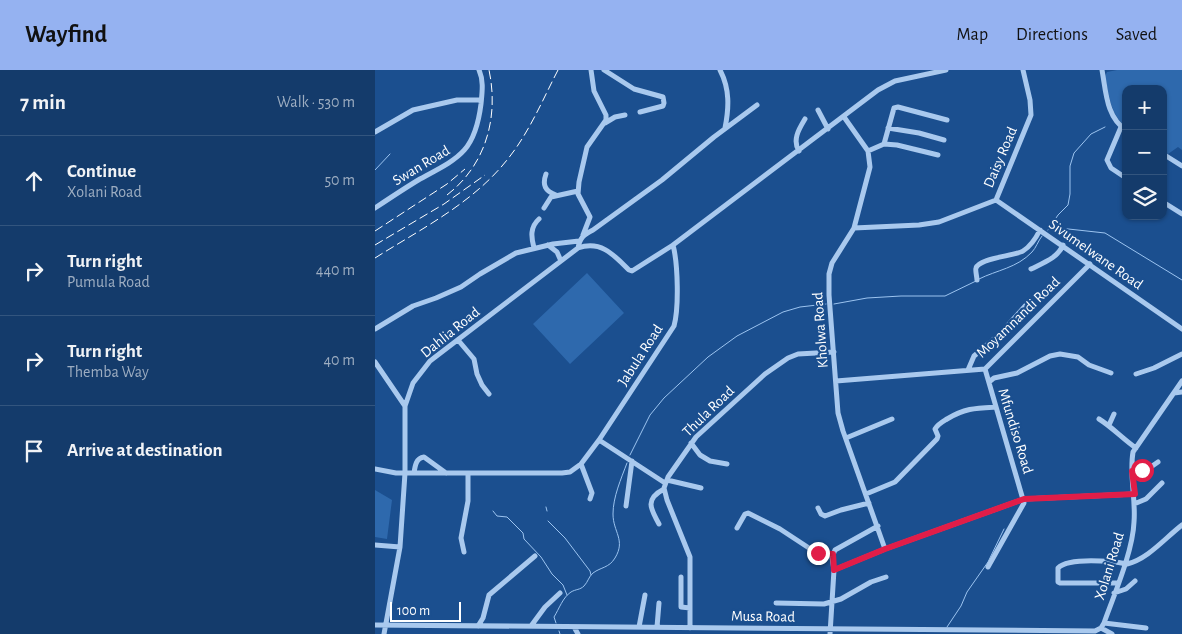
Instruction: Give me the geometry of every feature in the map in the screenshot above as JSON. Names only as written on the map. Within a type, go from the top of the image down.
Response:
[{"type":"street","name":"Swan Road","points":[[375,208],[407,186],[450,164],[461,156],[475,134],[478,124],[482,76],[479,70]]},
{"type":"street","points":[[591,70],[593,86],[606,115],[605,123]]},
{"type":"street","points":[[604,70],[633,89],[663,97],[663,106],[640,112]]},
{"type":"street","points":[[720,70],[724,78],[729,102],[725,128]]},
{"type":"street","points":[[625,115],[615,117],[605,123],[587,147],[578,191],[590,217],[579,241],[578,248],[587,245],[599,247],[610,253],[632,271],[673,245],[879,90],[895,81],[946,70]]},
{"type":"street","name":"Daisy Road","points":[[854,228],[919,225],[939,222],[996,200],[1031,115],[1030,100],[1023,70]]},
{"type":"street","points":[[1102,70],[1110,110],[1113,118],[1122,127]]},
{"type":"street","points":[[375,132],[401,116],[418,109],[457,100],[481,100]]},
{"type":"street","points":[[583,235],[593,230],[662,180],[725,128],[757,105]]},
{"type":"street","points":[[884,144],[894,108],[898,107],[947,120]]},
{"type":"street","points":[[818,110],[828,129]]},
{"type":"street","points":[[844,117],[868,151],[884,144],[897,145],[938,155]]},
{"type":"street","points":[[799,151],[796,142],[796,128],[805,119]]},
{"type":"street","points":[[888,128],[919,132],[944,140]]},
{"type":"street","points":[[1122,130],[1107,160],[1111,168],[1122,175]]},
{"type":"street","name":"Kholwa Road","points":[[868,151],[870,167],[854,228],[830,268],[829,295],[838,413],[885,549]]},
{"type":"street","points":[[1167,157],[1182,166]]},
{"type":"street","points":[[547,174],[543,184],[547,190],[555,195]]},
{"type":"street","points":[[544,208],[549,199],[555,195],[578,191]]},
{"type":"street","name":"Sivumelwane Road","points":[[996,200],[1182,328]]},
{"type":"street","points":[[1167,205],[1182,214]]},
{"type":"street","points":[[534,248],[531,234],[535,223],[539,219]]},
{"type":"street","points":[[977,280],[976,269],[978,266],[993,259],[1019,253],[1032,243],[1040,230]]},
{"type":"street","points":[[375,329],[413,306],[461,286],[516,253],[548,245],[579,241]]},
{"type":"street","points":[[548,245],[557,252],[561,261]]},
{"type":"street","name":"Jabula Road","points":[[581,464],[599,440],[674,326],[676,269],[673,245]]},
{"type":"street","points":[[1031,269],[1056,256],[1063,245]]},
{"type":"street","name":"Dahlia Road","points":[[384,634],[400,547],[405,473],[405,406],[413,384],[430,361],[578,248]]},
{"type":"street","name":"Moyamnandi Road","points":[[836,381],[985,369],[1090,264]]},
{"type":"street","points":[[968,370],[974,356],[1001,333],[1027,304]]},
{"type":"street","points":[[458,340],[475,359],[477,374],[489,394]]},
{"type":"street","name":"Thula Road","points":[[659,524],[651,508],[651,502],[654,495],[665,484],[696,437],[765,374],[788,358],[809,352],[834,352]]},
{"type":"street","points":[[989,382],[994,378],[1017,373],[1050,356],[1060,354],[1078,357],[1089,365],[1111,373]]},
{"type":"street","points":[[1136,374],[1154,368],[1182,354]]},
{"type":"street","points":[[375,362],[405,406]]},
{"type":"street","name":"Mfundiso Road","points":[[985,369],[1024,499]]},
{"type":"street","name":"Xolani Road","points":[[1103,625],[1133,530],[1135,494],[1132,458],[1136,448],[1182,381]]},
{"type":"street","points":[[1174,393],[1182,392]]},
{"type":"street","points":[[866,494],[895,482],[937,439],[938,436],[935,429],[939,424],[960,411],[996,407]]},
{"type":"street","points":[[1109,425],[1114,414]]},
{"type":"street","points":[[846,438],[892,418]]},
{"type":"street","points":[[1099,419],[1136,448]]},
{"type":"street","points":[[599,440],[665,484],[701,488]]},
{"type":"street","points":[[691,444],[700,455],[710,461],[727,464]]},
{"type":"street","points":[[414,473],[415,465],[419,459],[425,457],[447,473]]},
{"type":"street","points":[[626,506],[632,461]]},
{"type":"street","points":[[1132,471],[1148,469],[1158,462]]},
{"type":"street","points":[[375,469],[405,473],[562,473],[570,472],[581,464],[592,493],[590,498]]},
{"type":"street","points":[[464,552],[461,538],[468,501],[468,473]]},
{"type":"street","points":[[1134,504],[1146,499],[1162,483]]},
{"type":"street","points":[[665,484],[667,500],[691,556],[690,628]]},
{"type":"street","points":[[834,570],[885,549],[1024,499],[1135,494]]},
{"type":"street","points":[[988,568],[1023,505],[1024,499]]},
{"type":"street","points":[[818,508],[821,514],[825,516],[869,503]]},
{"type":"street","points":[[737,528],[745,514],[748,513],[780,529],[811,550],[818,553],[833,554]]},
{"type":"street","points":[[1117,583],[1060,583],[1058,582],[1058,568],[1069,562],[1132,562],[1142,557],[1182,525]]},
{"type":"street","points":[[830,632],[834,570],[833,554],[839,547],[878,526]]},
{"type":"street","points":[[375,545],[400,547]]},
{"type":"street","points":[[478,626],[483,618],[489,595],[535,556]]},
{"type":"street","points":[[681,577],[681,608],[690,608]]},
{"type":"street","points":[[776,603],[824,604],[886,577]]},
{"type":"street","points":[[1114,593],[1126,589],[1135,581]]},
{"type":"street","points":[[531,626],[545,607],[560,593]]},
{"type":"street","points":[[639,627],[645,595]]},
{"type":"street","points":[[657,627],[659,603]]},
{"type":"street","name":"Musa Road","points":[[375,625],[657,627],[830,632],[1095,631],[1103,625],[1146,628]]},
{"type":"street","points":[[1103,625],[1112,634]]},
{"type":"street","points":[[574,627],[578,634]]},
{"type":"shaded area","points":[[1117,70],[1182,70],[1182,150],[1178,147],[1167,153],[1167,85],[1122,85],[1122,123],[1113,110],[1105,76],[1107,72]]},
{"type":"shaded area","points":[[587,273],[624,313],[570,364],[533,324]]},
{"type":"shaded area","points":[[375,490],[392,500],[387,539],[375,537]]},
{"type":"waterway","points":[[1048,230],[1058,215],[1068,205],[1070,166],[1074,153],[1091,134],[1105,127]]},
{"type":"waterway","points":[[375,170],[390,154]]},
{"type":"waterway","points":[[1050,227],[1105,233],[1182,280]]},
{"type":"waterway","points":[[979,279],[1020,262],[1033,250],[1042,236]]},
{"type":"waterway","points":[[834,304],[867,298],[945,296],[976,281]]},
{"type":"waterway","points":[[630,455],[650,415],[664,398],[708,357],[737,336],[783,312],[800,307],[826,304]]},
{"type":"waterway","points":[[556,623],[554,617],[566,597],[571,592],[584,586],[593,573],[610,564],[618,552],[619,541],[613,508],[627,463]]},
{"type":"waterway","points":[[546,507],[547,511]]},
{"type":"waterway","points":[[493,511],[497,516],[507,517],[523,533],[524,539],[563,585],[567,595]]},
{"type":"waterway","points":[[548,521],[565,538],[591,575]]},
{"type":"waterway","points":[[947,627],[961,606],[967,592],[988,562],[1004,529]]},
{"type":"railway","points":[[447,195],[471,169],[480,155],[486,139],[492,105],[489,70]]},
{"type":"railway","points":[[375,258],[428,226],[479,189],[493,175],[522,139],[558,70]]},
{"type":"railway","points":[[375,231],[447,184],[465,169]]},
{"type":"railway","points":[[375,245],[444,204],[485,175]]},
{"type":"route","points":[[818,553],[833,554],[834,570],[854,560],[1024,499],[1135,494],[1132,471],[1142,470]]}]
